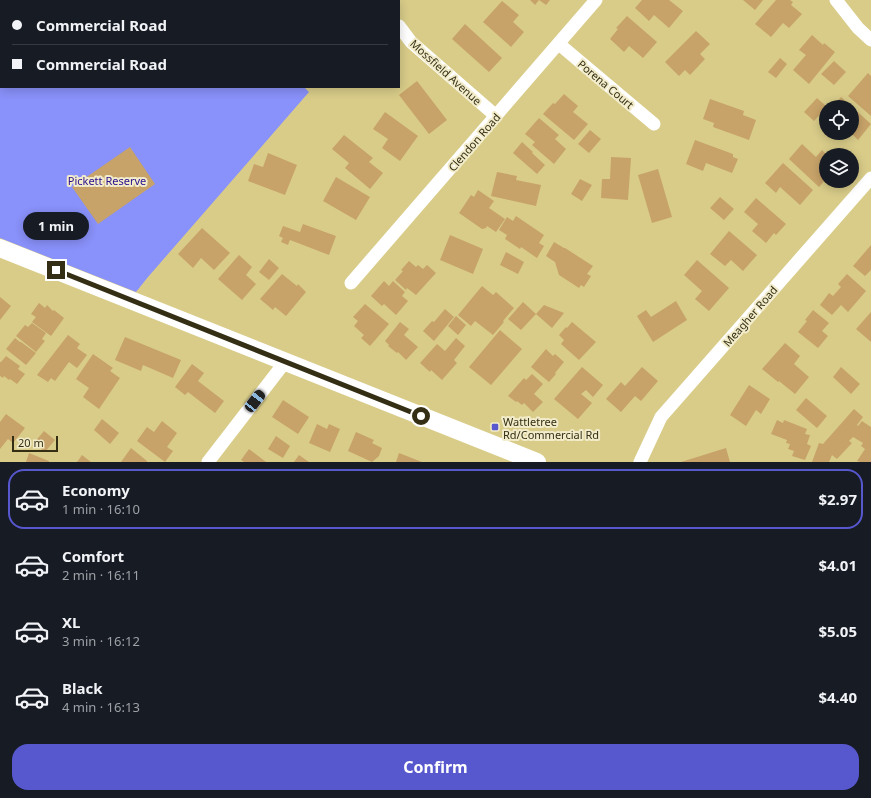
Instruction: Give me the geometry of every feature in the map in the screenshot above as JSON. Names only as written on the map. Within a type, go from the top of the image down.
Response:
[{"type":"main road","points":[[0,248],[537,462]]},
{"type":"street","name":"Clendon Road","points":[[351,283],[596,0]]},
{"type":"street","points":[[836,0],[858,28],[871,40]]},
{"type":"street","name":"Mossfield Avenue","points":[[400,27],[411,42],[496,116]]},
{"type":"street","name":"Porena Court","points":[[559,44],[654,124]]},
{"type":"street","name":"Meagher Road","points":[[640,462],[661,417],[871,178]]},
{"type":"street","points":[[208,462],[285,362]]},
{"type":"green space","name":"Pickett Reserve","points":[[0,88],[305,88],[309,92],[136,292],[0,238]]},
{"type":"building","points":[[530,0],[539,0],[535,5]]},
{"type":"building","points":[[539,0],[550,0],[546,5]]},
{"type":"building","points":[[642,0],[669,0],[683,11],[669,28],[654,15],[649,21],[635,8]]},
{"type":"building","points":[[743,0],[763,0],[755,10]]},
{"type":"building","points":[[776,0],[790,0],[793,2],[791,5],[802,14],[789,28],[783,23],[771,37],[755,24]]},
{"type":"building","points":[[502,1],[519,15],[513,22],[524,32],[511,47],[483,22]]},
{"type":"building","points":[[627,16],[657,42],[643,58],[629,46],[624,52],[610,39],[618,29],[616,28]]},
{"type":"building","points":[[465,24],[502,58],[489,72],[452,39]]},
{"type":"building","points":[[696,31],[710,44],[700,54],[705,59],[690,75],[685,70],[679,76],[665,62]]},
{"type":"building","points":[[812,35],[823,45],[824,43],[835,52],[809,84],[793,70],[806,55],[799,50]]},
{"type":"building","points":[[780,58],[787,64],[776,78],[768,72]]},
{"type":"building","points":[[834,61],[846,72],[834,85],[821,74]]},
{"type":"building","points":[[868,73],[871,76],[871,116],[859,106],[859,100],[853,100],[848,96]]},
{"type":"building","points":[[417,81],[447,120],[429,134],[399,95]]},
{"type":"building","points":[[564,94],[578,106],[573,112],[588,124],[574,140],[543,114]]},
{"type":"building","points":[[817,98],[819,100],[819,116],[814,121],[804,112]]},
{"type":"building","points":[[710,99],[744,111],[743,115],[756,120],[749,140],[713,127],[714,123],[703,119]]},
{"type":"building","points":[[385,112],[418,136],[400,161],[382,148],[388,139],[373,129]]},
{"type":"building","points":[[859,113],[871,124],[859,139]]},
{"type":"building","points":[[539,118],[559,135],[555,139],[566,149],[554,164],[532,145],[535,142],[525,134]]},
{"type":"building","points":[[590,130],[601,139],[589,153],[578,144]]},
{"type":"building","points":[[344,135],[373,158],[369,162],[383,173],[370,189],[345,168],[349,163],[332,149]]},
{"type":"building","points":[[695,140],[733,154],[733,157],[738,159],[732,173],[706,163],[703,171],[686,164]]},
{"type":"building","points":[[522,142],[545,165],[537,174],[513,153]]},
{"type":"building","points":[[802,144],[816,157],[819,154],[819,187],[789,159]]},
{"type":"building","points":[[130,147],[155,184],[98,224],[72,187]]},
{"type":"building","points":[[268,153],[297,165],[285,195],[248,181],[254,164],[263,167]]},
{"type":"building","points":[[611,157],[631,158],[628,200],[601,198],[602,179],[610,179]]},
{"type":"building","points":[[783,163],[813,190],[800,205],[780,187],[776,193],[765,183]]},
{"type":"building","points":[[658,169],[672,217],[652,223],[638,175]]},
{"type":"building","points":[[497,172],[517,176],[516,180],[541,185],[536,206],[491,196]]},
{"type":"building","points":[[336,177],[370,197],[356,220],[323,201]]},
{"type":"building","points":[[580,179],[592,185],[582,201],[571,194]]},
{"type":"building","points":[[478,190],[494,201],[489,208],[505,219],[496,232],[487,226],[486,228],[482,229],[459,213],[471,195],[474,197]]},
{"type":"building","points":[[720,197],[734,209],[724,220],[710,208]]},
{"type":"building","points":[[756,198],[786,224],[776,235],[774,233],[766,243],[752,231],[758,224],[744,212]]},
{"type":"building","points":[[516,216],[544,235],[539,243],[544,246],[537,258],[521,247],[520,249],[505,239],[507,235],[499,230],[507,217],[513,221]]},
{"type":"building","points":[[303,224],[336,236],[329,255],[290,240],[288,245],[281,242],[283,238],[279,236],[283,226],[300,232]]},
{"type":"building","points":[[202,228],[230,253],[214,270],[201,258],[193,268],[178,254]]},
{"type":"building","points":[[729,231],[757,255],[743,271],[731,260],[725,266],[710,254]]},
{"type":"building","points":[[450,235],[483,249],[473,274],[440,260]]},
{"type":"building","points":[[554,242],[593,266],[587,274],[591,276],[584,287],[581,285],[579,288],[559,275],[555,262],[546,256]]},
{"type":"building","points":[[871,245],[871,270],[865,276],[853,266]]},
{"type":"building","points":[[506,252],[524,262],[518,274],[500,265]]},
{"type":"building","points":[[239,255],[252,267],[246,275],[256,284],[242,300],[218,279]]},
{"type":"building","points":[[269,259],[279,268],[269,280],[259,272]]},
{"type":"building","points":[[697,260],[729,288],[709,311],[695,299],[702,291],[684,275]]},
{"type":"building","points":[[409,261],[416,267],[418,265],[423,269],[427,265],[436,273],[416,295],[407,288],[406,290],[395,280]]},
{"type":"building","points":[[282,274],[297,286],[298,284],[306,292],[286,316],[275,307],[273,310],[260,299]]},
{"type":"building","points":[[847,274],[866,291],[848,312],[841,305],[832,315],[820,305],[829,293],[833,296],[841,287],[838,284]]},
{"type":"building","points":[[384,281],[389,286],[393,281],[405,292],[402,296],[408,301],[396,315],[384,304],[382,306],[371,296]]},
{"type":"building","points":[[482,286],[493,295],[496,292],[514,308],[493,335],[475,321],[471,326],[458,315]]},
{"type":"building","points":[[0,297],[11,306],[0,320]]},
{"type":"building","points":[[676,301],[687,320],[653,342],[637,316],[646,310],[651,317]]},
{"type":"building","points":[[523,302],[536,314],[521,330],[508,319]]},
{"type":"building","points":[[39,303],[45,308],[47,305],[64,318],[51,336],[32,322],[36,317],[31,314]]},
{"type":"building","points":[[365,304],[389,324],[370,346],[361,338],[364,335],[354,326],[358,321],[353,317]]},
{"type":"building","points":[[544,305],[564,313],[552,328],[536,314]]},
{"type":"building","points":[[445,309],[454,317],[434,341],[423,331],[432,321],[434,322]]},
{"type":"building","points":[[813,310],[829,323],[822,331],[828,336],[818,348],[798,332],[807,321],[805,320]]},
{"type":"building","points":[[871,312],[871,342],[856,329]]},
{"type":"building","points":[[456,316],[466,325],[458,335],[448,326]]},
{"type":"building","points":[[400,322],[409,329],[404,335],[418,347],[406,360],[398,352],[397,353],[388,346],[389,345],[385,341]]},
{"type":"building","points":[[572,322],[596,342],[579,360],[561,344],[564,340],[559,335]]},
{"type":"building","points":[[32,323],[46,333],[42,339],[45,341],[36,352],[16,336],[25,325],[28,327]]},
{"type":"building","points":[[500,330],[522,349],[491,385],[469,367]]},
{"type":"building","points":[[68,335],[80,344],[77,348],[87,355],[77,368],[69,362],[55,381],[51,378],[48,382],[37,375]]},
{"type":"building","points":[[125,337],[181,360],[173,378],[143,365],[141,371],[115,360]]},
{"type":"building","points":[[15,338],[36,353],[26,365],[6,349]]},
{"type":"building","points":[[456,338],[465,346],[454,360],[457,363],[442,380],[420,363],[437,344],[445,351]]},
{"type":"building","points":[[785,343],[800,356],[794,364],[809,377],[795,394],[762,369]]},
{"type":"building","points":[[546,349],[553,356],[555,354],[564,362],[549,382],[531,367]]},
{"type":"building","points":[[93,354],[113,368],[110,371],[120,378],[99,409],[83,397],[89,388],[76,379]]},
{"type":"building","points":[[6,356],[20,366],[18,369],[25,374],[17,384],[4,376],[3,378],[0,376],[0,362]]},
{"type":"building","points":[[192,364],[204,373],[198,381],[224,401],[215,413],[188,392],[185,395],[175,387]]},
{"type":"building","points":[[582,367],[603,385],[593,397],[586,390],[581,394],[592,403],[578,419],[554,399]]},
{"type":"building","points":[[642,367],[658,381],[641,401],[635,396],[621,412],[606,399],[621,382],[625,386]]},
{"type":"building","points":[[841,367],[860,384],[851,394],[833,377]]},
{"type":"building","points":[[532,374],[543,384],[534,394],[543,402],[533,412],[524,403],[522,405],[508,396],[524,378],[526,380]]},
{"type":"building","points":[[749,385],[770,399],[761,414],[756,410],[746,426],[730,415]]},
{"type":"building","points":[[806,398],[827,416],[817,428],[796,410]]},
{"type":"building","points":[[283,400],[309,417],[298,434],[272,417]]},
{"type":"building","points":[[854,409],[863,417],[857,425],[858,426],[862,421],[871,427],[871,462],[857,461],[865,449],[861,446],[863,443],[853,437],[849,441],[852,443],[837,459],[832,455],[829,462],[812,462],[819,443],[823,444]]},
{"type":"building","points":[[6,414],[25,428],[13,443],[8,439],[0,449],[0,422]]},
{"type":"building","points":[[102,419],[119,433],[110,444],[94,430]]},
{"type":"building","points":[[777,420],[783,423],[784,420],[807,429],[805,434],[810,435],[807,444],[811,446],[805,460],[792,456],[794,451],[788,449],[790,444],[786,443],[787,440],[771,434]]},
{"type":"building","points":[[162,421],[177,433],[167,447],[173,451],[165,462],[137,441],[147,427],[154,432]]},
{"type":"building","points":[[317,424],[327,429],[329,424],[340,429],[330,452],[309,443]]},
{"type":"building","points":[[44,431],[55,440],[45,452],[34,443]]},
{"type":"building","points":[[356,432],[374,440],[372,443],[382,448],[379,456],[372,462],[348,451]]},
{"type":"building","points":[[276,436],[290,446],[283,458],[268,449]]},
{"type":"building","points":[[131,448],[147,461],[147,462],[121,462]]},
{"type":"building","points":[[726,448],[730,462],[681,462]]},
{"type":"building","points":[[249,449],[266,462],[244,462],[241,460]]},
{"type":"building","points":[[29,453],[49,461],[49,462],[26,462]]},
{"type":"building","points":[[399,453],[422,462],[396,462]]},
{"type":"building","points":[[82,455],[91,462],[77,462]]},
{"type":"building","points":[[299,455],[309,462],[294,462]]},
{"type":"place","name":"Wattletree Rd/Commercial Rd","points":[[495,427]]},
{"type":"route","points":[[56,270],[421,416]]}]
